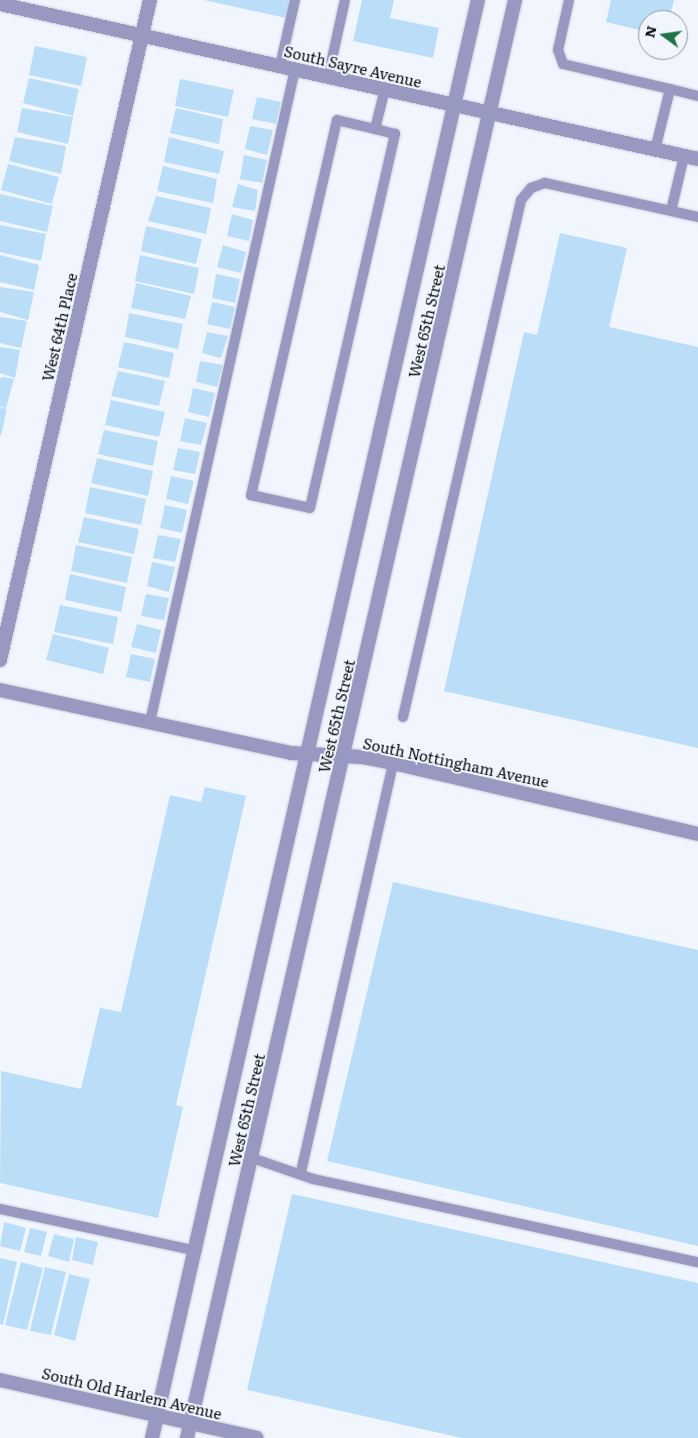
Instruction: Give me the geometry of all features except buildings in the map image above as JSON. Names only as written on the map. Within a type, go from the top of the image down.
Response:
[{"type":"street","name":"West 64th Place","points":[[0,660],[150,0]]},
{"type":"street","name":"West 65th Street","points":[[152,1438],[159,1416],[197,1251],[478,0]]},
{"type":"street","name":"West 65th Street","points":[[187,1438],[515,0]]},
{"type":"street","name":"South Sayre Avenue","points":[[0,4],[698,159]]},
{"type":"street","name":"South Nottingham Avenue","points":[[0,690],[309,754],[343,756],[393,763],[698,834]]},
{"type":"street","name":"South Old Harlem Avenue","points":[[0,1380],[257,1438]]},
{"type":"lane","points":[[280,66],[295,0]]},
{"type":"lane","points":[[328,77],[345,0]]},
{"type":"lane","points":[[569,0],[558,50],[563,64],[698,96]]},
{"type":"lane","points":[[150,722],[295,69]]},
{"type":"lane","points":[[375,129],[385,89]]},
{"type":"lane","points":[[655,150],[670,89]]},
{"type":"lane","points":[[336,120],[375,129],[395,134],[310,508],[251,495],[336,120]]},
{"type":"lane","points":[[671,211],[684,156]]},
{"type":"lane","points":[[403,717],[521,200],[531,188],[545,183],[698,217]]},
{"type":"lane","points":[[300,1172],[393,763]]},
{"type":"lane","points":[[252,1158],[300,1172],[314,1179],[698,1262]]},
{"type":"lane","points":[[0,1209],[197,1251]]}]
